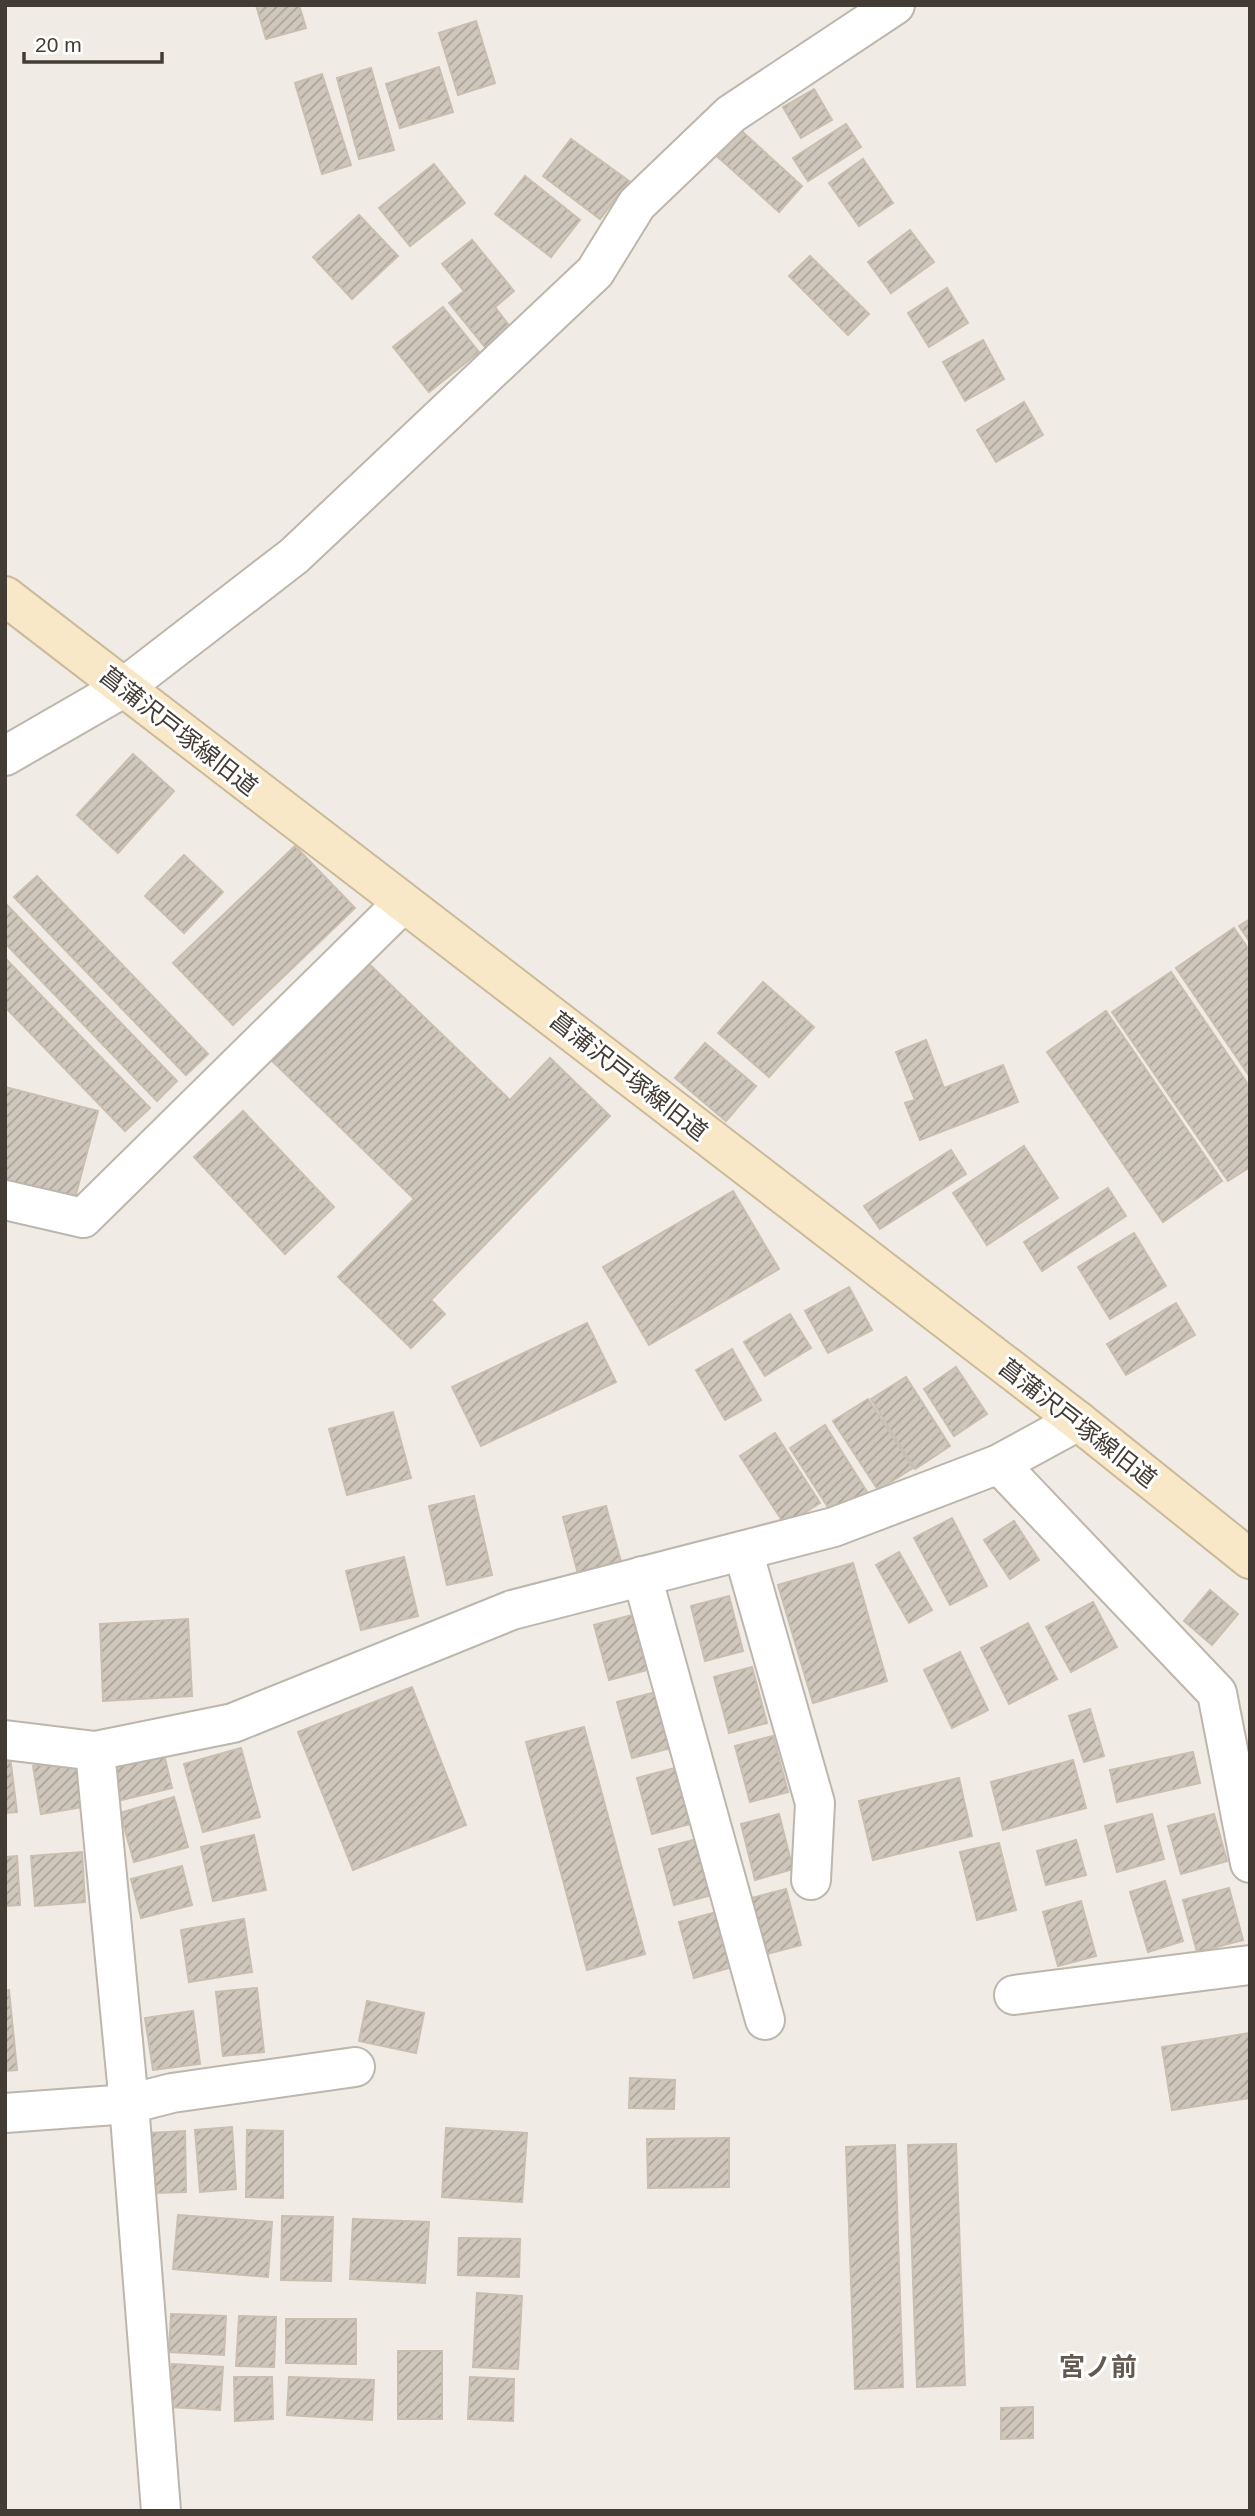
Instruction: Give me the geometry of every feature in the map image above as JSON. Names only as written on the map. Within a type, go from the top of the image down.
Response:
[{"type":"street","points":[[5,756],[123,688],[294,556],[594,272],[637,204],[731,114],[895,5]]},
{"type":"street","name":"菖蒲沢戸塚線旧道","points":[[5,596],[1078,1422],[1250,1559]]},
{"type":"street","points":[[5,1200],[83,1218],[403,903]]},
{"type":"street","points":[[5,1740],[95,1751],[233,1723],[512,1610],[834,1527],[999,1464],[1078,1422]]},
{"type":"street","points":[[999,1464],[1217,1693],[1250,1863]]},
{"type":"street","points":[[743,1551],[814,1803],[811,1880]]},
{"type":"street","points":[[642,1576],[765,2020]]},
{"type":"street","points":[[95,1751],[129,2104],[161,2511]]},
{"type":"street","points":[[1014,1995],[1250,1965]]},
{"type":"street","points":[[5,2113],[129,2104],[172,2093],[355,2067]]},
{"type":"building","points":[[256,5],[299,5],[306,28],[266,39]]},
{"type":"building","points":[[476,21],[495,83],[458,95],[439,33]]},
{"type":"building","points":[[439,67],[453,112],[400,128],[386,84]]},
{"type":"building","points":[[371,68],[394,150],[359,159],[337,78]]},
{"type":"building","points":[[322,74],[351,165],[322,174],[295,83]]},
{"type":"building","points":[[814,89],[832,120],[801,138],[783,107]]},
{"type":"building","points":[[734,124],[802,186],[779,212],[710,150]]},
{"type":"building","points":[[846,124],[861,147],[808,181],[793,158]]},
{"type":"building","points":[[571,139],[629,181],[600,219],[543,176]]},
{"type":"building","points":[[863,159],[893,203],[859,226],[829,183]]},
{"type":"building","points":[[434,164],[465,203],[410,246],[379,208]]},
{"type":"building","points":[[525,176],[580,220],[551,257],[495,214]]},
{"type":"building","points":[[359,215],[398,256],[352,299],[313,257]]},
{"type":"building","points":[[910,230],[934,262],[891,293],[868,262]]},
{"type":"building","points":[[472,240],[514,291],[495,307],[514,332],[488,351],[449,303],[464,291],[442,264]]},
{"type":"building","points":[[810,256],[869,314],[848,335],[789,276]]},
{"type":"building","points":[[947,288],[968,323],[929,347],[908,313]]},
{"type":"building","points":[[443,307],[479,352],[429,392],[393,347]]},
{"type":"building","points":[[983,340],[1004,379],[965,401],[943,362]]},
{"type":"building","points":[[1024,402],[1043,435],[996,462],[977,430]]},
{"type":"building","points":[[133,754],[174,791],[118,853],[77,815]]},
{"type":"building","points":[[295,846],[355,908],[233,1025],[173,963]]},
{"type":"building","points":[[184,855],[223,892],[184,933],[145,896]]},
{"type":"building","points":[[37,876],[208,1054],[186,1075],[14,897]]},
{"type":"building","points":[[6,904],[177,1081],[157,1101],[5,943]]},
{"type":"building","points":[[1250,919],[1250,942],[1239,926]]},
{"type":"building","points":[[1234,928],[1250,951],[1250,1077],[1176,968]]},
{"type":"building","points":[[5,958],[150,1108],[125,1131],[5,1007]]},
{"type":"building","points":[[364,959],[510,1100],[550,1058],[610,1116],[431,1300],[445,1314],[411,1348],[338,1277],[414,1199],[268,1057]]},
{"type":"building","points":[[1171,972],[1250,1087],[1250,1167],[1228,1181],[1112,1012]]},
{"type":"building","points":[[763,982],[814,1027],[769,1077],[718,1033]]},
{"type":"building","points":[[1106,1011],[1222,1181],[1163,1222],[1047,1052]]},
{"type":"building","points":[[926,1040],[944,1088],[1003,1065],[1018,1102],[920,1140],[905,1103],[915,1100],[896,1052]]},
{"type":"building","points":[[705,1043],[756,1086],[726,1121],[675,1078]]},
{"type":"building","points":[[5,1087],[98,1111],[75,1198],[5,1181]]},
{"type":"building","points":[[243,1111],[334,1207],[285,1254],[194,1157]]},
{"type":"building","points":[[1024,1146],[1058,1198],[987,1245],[953,1193]]},
{"type":"building","points":[[951,1150],[966,1174],[880,1229],[864,1206]]},
{"type":"building","points":[[1108,1188],[1126,1216],[1042,1271],[1024,1242]]},
{"type":"building","points":[[733,1191],[779,1269],[649,1345],[603,1267]]},
{"type":"building","points":[[1134,1233],[1166,1286],[1110,1319],[1078,1267]]},
{"type":"building","points":[[849,1287],[872,1330],[828,1353],[805,1311]]},
{"type":"building","points":[[1176,1303],[1195,1335],[1126,1375],[1107,1344]]},
{"type":"building","points":[[790,1314],[811,1348],[765,1376],[744,1342]]},
{"type":"building","points":[[587,1323],[616,1382],[481,1446],[452,1387]]},
{"type":"building","points":[[732,1349],[761,1400],[725,1420],[696,1370]]},
{"type":"building","points":[[956,1367],[987,1414],[954,1436],[924,1389]]},
{"type":"building","points":[[906,1377],[950,1446],[915,1469],[871,1399]]},
{"type":"building","points":[[868,1399],[913,1468],[878,1490],[833,1421]]},
{"type":"building","points":[[393,1412],[411,1478],[347,1495],[329,1429]]},
{"type":"building","points":[[825,1425],[869,1495],[835,1518],[790,1448]]},
{"type":"building","points":[[775,1433],[820,1503],[785,1525],[740,1456]]},
{"type":"building","points":[[474,1496],[492,1575],[447,1585],[429,1506]]},
{"type":"building","points":[[606,1506],[621,1562],[578,1574],[563,1517]]},
{"type":"building","points":[[952,1518],[987,1586],[950,1605],[914,1538]]},
{"type":"building","points":[[1014,1521],[1039,1560],[1010,1579],[984,1540]]},
{"type":"building","points":[[899,1552],[932,1610],[909,1623],[876,1565]]},
{"type":"building","points":[[404,1557],[418,1616],[361,1630],[346,1571]]},
{"type":"building","points":[[853,1563],[887,1681],[813,1703],[778,1585]]},
{"type":"building","points":[[1210,1590],[1238,1614],[1212,1645],[1184,1621]]},
{"type":"building","points":[[729,1596],[743,1651],[705,1661],[691,1606]]},
{"type":"building","points":[[1093,1602],[1117,1647],[1071,1672],[1046,1627]]},
{"type":"building","points":[[632,1615],[647,1670],[609,1680],[594,1625]]},
{"type":"building","points":[[188,1619],[192,1696],[103,1701],[100,1624]]},
{"type":"building","points":[[1028,1623],[1057,1679],[1009,1704],[981,1648]]},
{"type":"building","points":[[960,1652],[988,1710],[952,1728],[924,1670]]},
{"type":"building","points":[[752,1667],[767,1723],[729,1733],[714,1677]]},
{"type":"building","points":[[412,1687],[466,1825],[353,1870],[298,1732]]},
{"type":"building","points":[[656,1692],[671,1748],[632,1758],[617,1702]]},
{"type":"building","points":[[1090,1709],[1104,1756],[1084,1762],[1069,1716]]},
{"type":"building","points":[[584,1727],[645,1954],[587,1970],[526,1742]]},
{"type":"building","points":[[773,1736],[788,1792],[750,1802],[735,1746]]},
{"type":"building","points":[[241,1748],[260,1817],[203,1832],[184,1764]]},
{"type":"building","points":[[163,1750],[172,1788],[117,1801],[108,1763]]},
{"type":"building","points":[[1193,1752],[1200,1783],[1117,1802],[1110,1770]]},
{"type":"building","points":[[5,1756],[10,1756],[17,1812],[5,1813]]},
{"type":"building","points":[[76,1760],[83,1807],[41,1814],[33,1766]]},
{"type":"building","points":[[1073,1760],[1086,1808],[1003,1830],[991,1782]]},
{"type":"building","points":[[675,1768],[690,1824],[652,1834],[637,1778]]},
{"type":"building","points":[[959,1778],[972,1836],[873,1860],[859,1801]]},
{"type":"building","points":[[174,1797],[188,1847],[134,1862],[120,1813]]},
{"type":"building","points":[[779,1814],[793,1869],[755,1880],[741,1824]]},
{"type":"building","points":[[1152,1814],[1164,1859],[1117,1872],[1105,1826]]},
{"type":"building","points":[[1214,1814],[1227,1861],[1181,1874],[1168,1826]]},
{"type":"building","points":[[254,1835],[266,1890],[213,1901],[201,1847]]},
{"type":"building","points":[[697,1839],[712,1895],[674,1905],[659,1849]]},
{"type":"building","points":[[1076,1840],[1086,1875],[1046,1885],[1037,1851]]},
{"type":"building","points":[[999,1843],[1016,1910],[977,1920],[960,1852]]},
{"type":"building","points":[[82,1852],[85,1902],[35,1906],[31,1856]]},
{"type":"building","points":[[17,1856],[20,1905],[5,1906],[5,1857]]},
{"type":"building","points":[[182,1866],[192,1905],[141,1918],[131,1879]]},
{"type":"building","points":[[1165,1881],[1183,1941],[1148,1952],[1130,1892]]},
{"type":"building","points":[[1229,1888],[1243,1940],[1197,1952],[1183,1900]]},
{"type":"building","points":[[786,1889],[801,1945],[763,1955],[748,1899]]},
{"type":"building","points":[[1081,1901],[1096,1956],[1058,1966],[1043,1912]]},
{"type":"building","points":[[717,1912],[732,1967],[694,1978],[679,1922]]},
{"type":"building","points":[[244,1919],[252,1972],[189,1982],[181,1930]]},
{"type":"building","points":[[257,1988],[264,2052],[223,2056],[216,1992]]},
{"type":"building","points":[[9,1990],[17,2070],[5,2071],[5,1991]]},
{"type":"building","points":[[367,2001],[424,2013],[416,2053],[359,2041]]},
{"type":"building","points":[[193,2011],[200,2064],[153,2070],[145,2018]]},
{"type":"building","points":[[1250,2033],[1250,2098],[1172,2110],[1162,2047]]},
{"type":"building","points":[[630,2078],[675,2080],[674,2109],[629,2108]]},
{"type":"building","points":[[232,2127],[236,2189],[200,2192],[195,2130]]},
{"type":"building","points":[[446,2128],[527,2133],[522,2202],[442,2197]]},
{"type":"building","points":[[247,2130],[283,2131],[283,2198],[246,2197]]},
{"type":"building","points":[[185,2131],[186,2192],[153,2193],[151,2133]]},
{"type":"building","points":[[729,2138],[729,2187],[648,2188],[647,2139]]},
{"type":"building","points":[[956,2144],[965,2385],[917,2387],[908,2145]]},
{"type":"building","points":[[895,2145],[903,2387],[855,2389],[846,2147]]},
{"type":"building","points":[[178,2215],[272,2222],[268,2277],[173,2269]]},
{"type":"building","points":[[282,2216],[333,2217],[331,2281],[281,2280]]},
{"type":"building","points":[[353,2219],[429,2222],[425,2283],[350,2279]]},
{"type":"building","points":[[459,2238],[520,2239],[519,2277],[458,2275]]},
{"type":"building","points":[[477,2293],[522,2296],[518,2369],[473,2367]]},
{"type":"building","points":[[171,2314],[226,2316],[224,2355],[169,2352]]},
{"type":"building","points":[[239,2316],[276,2317],[274,2367],[236,2366]]},
{"type":"building","points":[[286,2319],[356,2319],[356,2364],[286,2363]]},
{"type":"building","points":[[398,2351],[442,2351],[442,2419],[398,2419]]},
{"type":"building","points":[[172,2364],[223,2367],[220,2410],[170,2407]]},
{"type":"building","points":[[234,2377],[272,2377],[273,2419],[235,2421]]},
{"type":"building","points":[[289,2377],[374,2380],[372,2420],[287,2415]]},
{"type":"building","points":[[470,2377],[514,2379],[513,2421],[468,2419]]},
{"type":"building","points":[[1033,2407],[1033,2438],[1001,2439],[1001,2408]]},
{"type":"district","name":"宮ノ前","points":[[1098,2367]]}]
